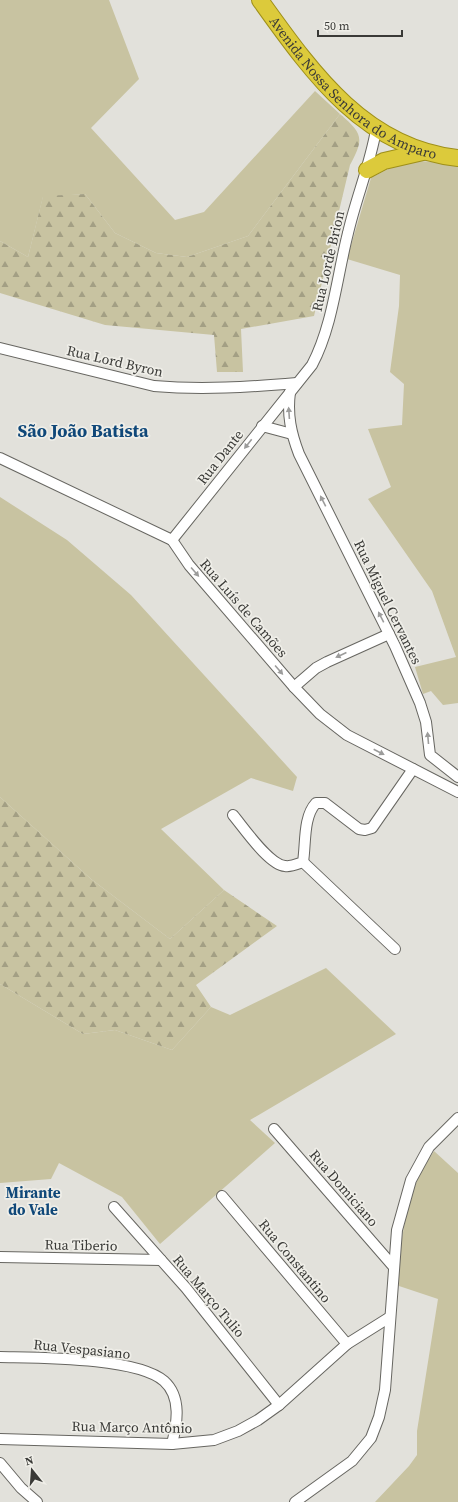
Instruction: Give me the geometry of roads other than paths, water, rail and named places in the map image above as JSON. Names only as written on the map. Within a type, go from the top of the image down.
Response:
[{"type":"highway","name":"Avenida Nossa Senhora do Amparo","points":[[260,0],[304,61],[333,93],[376,130],[423,152],[458,158]]},
{"type":"highway","points":[[367,170],[384,161],[423,152]]},
{"type":"street","name":"Rua Lorde Brion","points":[[290,392],[312,365],[322,342],[348,233],[367,170],[376,130]]},
{"type":"street","name":"Rua Lord Byron","points":[[0,348],[154,386],[180,388],[237,388],[297,384]]},
{"type":"street","name":"Rua Dante","points":[[172,540],[290,392]]},
{"type":"street","name":"Rua Miguel Cervantes","points":[[290,392],[289,414],[292,434],[299,454],[389,634],[420,703],[426,722],[430,755],[458,777]]},
{"type":"street","points":[[262,426],[292,434]]},
{"type":"street","points":[[0,458],[172,540]]},
{"type":"street","name":"Rua Luís de Camões","points":[[172,540],[189,565],[294,687],[320,714],[347,735],[458,792]]},
{"type":"street","points":[[294,687],[316,668],[389,634]]},
{"type":"street","points":[[303,862],[308,816],[310,809],[316,803],[325,803],[359,829],[365,830],[372,828],[413,770]]},
{"type":"street","points":[[233,815],[273,861],[284,866],[294,866],[303,862]]},
{"type":"street","points":[[303,862],[395,948]]},
{"type":"street","points":[[295,1502],[352,1461],[371,1438],[379,1417],[385,1390],[393,1266],[397,1230],[411,1180],[429,1147],[458,1118]]},
{"type":"street","name":"Rua Domiciano","points":[[274,1129],[393,1266]]},
{"type":"street","name":"Rua Constantino","points":[[222,1196],[347,1344]]},
{"type":"street","name":"Rua Março Tulio","points":[[114,1207],[222,1331],[279,1405]]},
{"type":"street","name":"Rua Tiberio","points":[[0,1258],[161,1260]]},
{"type":"street","name":"Rua Março Antônio","points":[[0,1439],[172,1444],[191,1443],[220,1438],[238,1431],[279,1405],[347,1344],[390,1317]]},
{"type":"street","name":"Rua Vespasiano","points":[[0,1357],[52,1358],[126,1366],[146,1371],[164,1381],[175,1399],[178,1424],[172,1444]]},
{"type":"street","points":[[0,1463],[21,1488],[37,1502]]},
{"type":"district","name":"São João Batista","points":[[83,430]]},
{"type":"district","name":"Mirante do Vale","points":[[33,1200]]}]
